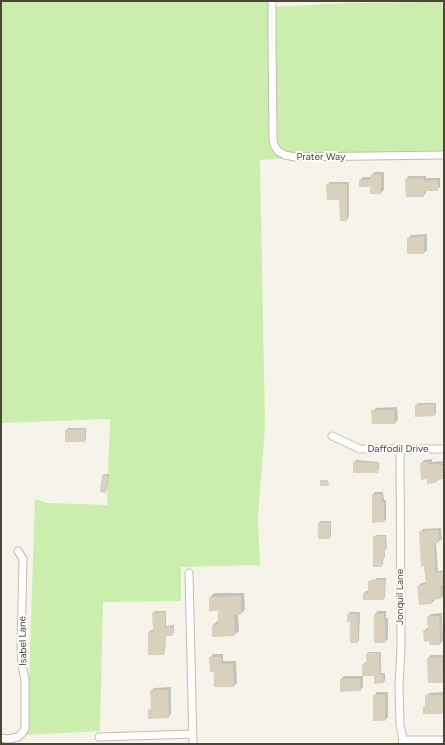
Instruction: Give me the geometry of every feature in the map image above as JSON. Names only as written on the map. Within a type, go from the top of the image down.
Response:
[{"type":"street","name":"Prater Way","points":[[272,1],[273,138],[274,145],[278,151],[285,155],[295,157],[444,155]]},
{"type":"street","name":"Daffodil Drive","points":[[332,436],[360,449],[444,449]]},
{"type":"street","name":"Jonquil Lane","points":[[400,450],[401,648],[399,685],[400,724],[403,742]]},
{"type":"street","name":"Isabel Lane","points":[[1,738],[8,739],[18,737],[24,732],[25,728],[25,680],[21,649],[23,559],[18,551]]},
{"type":"street","points":[[189,573],[193,744]]},
{"type":"street","points":[[99,737],[193,734]]},
{"type":"street","points":[[403,742],[444,740]]},
{"type":"green space","points":[[1,1],[271,1],[272,7],[347,3],[442,1],[444,33],[444,151],[260,160],[265,427],[258,517],[260,565],[181,567],[181,601],[103,602],[100,731],[25,735],[29,726],[28,711],[35,499],[48,503],[107,505],[110,419],[1,423]]},
{"type":"building","points":[[370,175],[381,175],[381,194],[370,194],[370,187],[359,187],[359,180],[370,180]]},
{"type":"building","points":[[423,178],[424,181],[438,180],[438,191],[424,191],[424,197],[406,197],[405,179]]},
{"type":"building","points":[[326,184],[347,184],[347,221],[340,221],[339,200],[327,200]]},
{"type":"building","points":[[424,237],[424,254],[407,254],[407,238]]},
{"type":"building","points":[[434,404],[435,416],[415,417],[415,405]]},
{"type":"building","points":[[371,410],[394,410],[395,424],[372,424]]},
{"type":"building","points":[[85,429],[85,442],[65,442],[65,430]]},
{"type":"building","points":[[353,462],[378,463],[378,473],[353,473]]},
{"type":"building","points":[[429,462],[429,464],[440,464],[441,466],[444,466],[444,479],[436,480],[436,483],[427,484],[427,479],[421,480],[420,463]]},
{"type":"building","points":[[102,475],[108,476],[106,493],[100,492]]},
{"type":"building","points":[[320,480],[328,480],[329,486],[320,486]]},
{"type":"building","points":[[372,494],[382,494],[382,502],[384,502],[384,522],[372,523]]},
{"type":"building","points":[[330,522],[330,539],[318,539],[318,523]]},
{"type":"building","points":[[438,530],[439,543],[434,543],[435,573],[444,572],[444,585],[440,586],[441,599],[432,600],[432,604],[419,605],[417,586],[426,585],[424,566],[421,566],[419,531]]},
{"type":"building","points":[[373,536],[385,536],[385,551],[384,560],[382,560],[382,567],[373,567]]},
{"type":"building","points":[[385,580],[384,600],[363,600],[363,593],[368,593],[368,581]]},
{"type":"building","points":[[241,596],[241,615],[234,615],[235,636],[212,637],[212,625],[218,625],[218,611],[209,611],[209,597]]},
{"type":"building","points":[[165,612],[165,627],[173,627],[173,636],[165,636],[164,655],[148,655],[148,632],[153,632],[152,613]]},
{"type":"building","points":[[347,614],[358,614],[358,643],[350,643],[350,622],[347,622]]},
{"type":"building","points":[[374,614],[384,614],[385,643],[374,643]]},
{"type":"building","points":[[427,616],[439,616],[440,645],[429,645],[429,641],[424,642],[423,630],[428,630]]},
{"type":"building","points":[[366,653],[379,653],[380,675],[383,675],[384,683],[374,684],[374,676],[362,676],[362,664],[366,664]]},
{"type":"building","points":[[209,657],[221,657],[221,664],[233,664],[234,687],[214,687],[214,672],[210,672]]},
{"type":"building","points":[[442,657],[443,683],[428,683],[427,658]]},
{"type":"building","points":[[340,679],[360,679],[361,691],[340,692]]},
{"type":"building","points":[[150,690],[168,690],[169,718],[148,719],[148,709],[151,709]]},
{"type":"building","points":[[373,695],[385,695],[385,721],[373,721]]},
{"type":"building","points":[[425,695],[444,695],[444,709],[442,709],[442,714],[423,714]]}]
